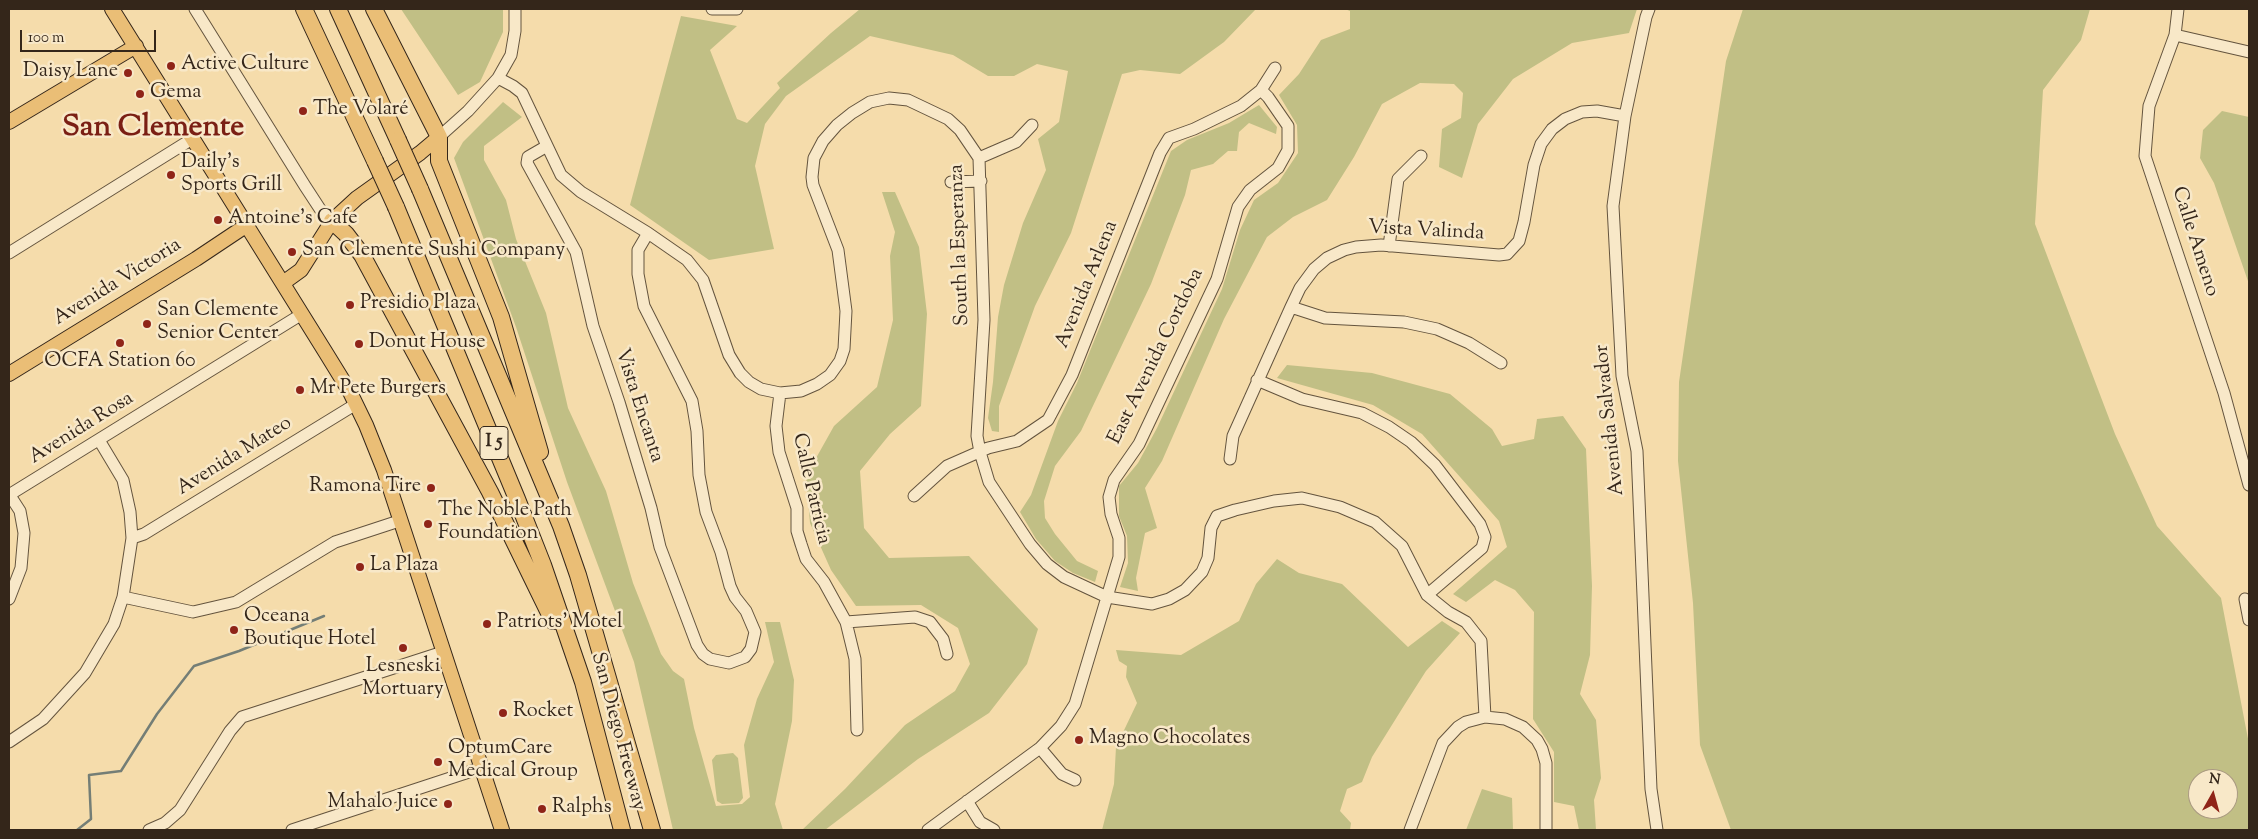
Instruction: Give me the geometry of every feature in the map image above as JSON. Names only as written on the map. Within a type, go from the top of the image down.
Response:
[{"type":"highway","name":"San Diego Freeway","points":[[304,9],[396,207],[543,565],[583,682],[622,830]]},
{"type":"highway","name":"San Diego Freeway","points":[[338,9],[420,189],[561,526],[578,575],[652,830]]},
{"type":"highway","points":[[374,9],[439,137],[439,161],[501,317],[561,526]]},
{"type":"highway","points":[[332,221],[346,234],[362,255],[490,492],[583,682]]},
{"type":"highway","points":[[602,758],[614,830]]},
{"type":"main road","points":[[112,9],[356,404],[374,443],[502,830]]},
{"type":"main road","points":[[9,122],[136,46]]},
{"type":"main road","points":[[283,283],[301,270],[332,221],[357,198],[439,137]]},
{"type":"main road","name":"Avenida Victoria","points":[[9,374],[188,264],[247,225]]},
{"type":"street","points":[[195,9],[305,186],[320,209],[332,221]]},
{"type":"street","points":[[439,137],[468,111],[498,78],[511,55],[515,31],[515,9]]},
{"type":"street","points":[[712,9],[737,9]]},
{"type":"street","name":"Avenida Salvador","points":[[1650,9],[1646,17],[1625,116],[1613,206],[1622,376],[1637,451],[1651,789],[1657,830]]},
{"type":"street","name":"Calle Ameno","points":[[2178,9],[2175,35],[2150,106],[2145,156],[2224,394],[2249,485]]},
{"type":"street","points":[[2175,35],[2249,52]]},
{"type":"street","name":"Avenida Arlena","points":[[914,496],[947,466],[980,452],[1017,441],[1048,420],[1072,375],[1160,153],[1169,138],[1222,117],[1241,106],[1261,90],[1275,68]]},
{"type":"street","name":"South la Esperanza","points":[[498,78],[513,86],[522,94],[561,175],[569,184],[648,233],[687,260],[703,280],[729,354],[740,373],[749,382],[761,388],[780,393],[801,391],[818,384],[835,368],[844,349],[846,311],[838,250],[813,185],[812,177],[814,158],[823,141],[837,125],[870,102],[889,98],[908,100],[948,119],[960,130],[979,158],[984,320],[978,436],[980,452],[989,482],[1030,544],[1046,564],[1064,577],[1107,597],[1152,604],[1169,599],[1185,590],[1202,572],[1208,558],[1212,528],[1217,516],[1274,501],[1302,498],[1340,507],[1375,522],[1402,546],[1427,595]]},
{"type":"street","name":"East Avenida Cordoba","points":[[928,830],[1040,748],[1061,726],[1075,704],[1120,557],[1119,538],[1111,514],[1109,497],[1114,480],[1139,444],[1217,279],[1238,207],[1250,190],[1278,168],[1288,150],[1288,126],[1261,90]]},
{"type":"street","name":"Vista Valinda","points":[[1230,459],[1233,436],[1257,380],[1300,288],[1314,269],[1327,258],[1356,247],[1389,246],[1499,255],[1507,254],[1519,240],[1534,165],[1541,144],[1552,129],[1565,119],[1582,112],[1597,110],[1625,116]]},
{"type":"street","points":[[979,158],[1016,142],[1032,124]]},
{"type":"street","points":[[9,252],[192,139]]},
{"type":"street","name":"Vista Encanta","points":[[547,146],[528,157],[527,163],[576,252],[593,326],[619,402],[651,508],[660,546],[673,583],[697,645],[703,654],[720,662],[729,663],[745,657],[751,649],[755,632],[746,611],[734,596],[721,552],[706,512],[699,475],[698,431],[692,401],[644,306],[638,274],[638,250],[648,233]]},
{"type":"street","points":[[1389,246],[1398,180],[1422,156]]},
{"type":"street","points":[[951,182],[981,181]]},
{"type":"street","points":[[1291,307],[1325,318],[1404,322],[1437,329],[1469,343],[1501,363]]},
{"type":"street","name":"Avenida Rosa","points":[[9,495],[302,314]]},
{"type":"street","points":[[1257,380],[1302,398],[1362,413],[1389,426],[1411,442],[1435,465],[1480,524],[1485,536],[1482,548],[1427,595],[1448,612],[1466,622],[1481,641],[1486,717]]},
{"type":"street","name":"Calle Patricia","points":[[780,393],[776,426],[779,452],[797,508],[797,531],[806,559],[824,582],[846,622],[855,659],[856,730]]},
{"type":"street","name":"Avenida Mateo","points":[[132,538],[144,534],[356,404]]},
{"type":"street","points":[[9,742],[43,719],[67,695],[85,673],[114,624],[123,597],[132,538],[130,512],[123,480],[99,440]]},
{"type":"street","points":[[9,495],[20,511],[24,533],[21,568],[9,599]]},
{"type":"street","points":[[123,597],[193,612],[236,602],[335,542],[400,521]]},
{"type":"street","points":[[2245,599],[2249,620]]},
{"type":"street","points":[[846,622],[916,617],[930,622],[943,639],[947,654]]},
{"type":"street","points":[[149,830],[165,822],[180,810],[230,730],[242,716],[443,652]]},
{"type":"street","points":[[1410,830],[1443,743],[1458,727],[1466,722],[1486,717],[1505,719],[1523,727],[1537,740],[1542,749],[1546,763],[1546,830]]},
{"type":"street","points":[[1040,748],[1062,774],[1074,780]]},
{"type":"street","points":[[292,830],[481,768]]},
{"type":"street","points":[[967,801],[980,822],[994,830]]},
{"type":"shaded area","points":[[401,9],[503,9],[503,32],[480,82],[458,95]]},
{"type":"shaded area","points":[[860,9],[1256,9],[1224,42],[1180,74],[1140,70],[1122,74],[1071,233],[1035,306],[999,406],[999,432],[992,431],[988,418],[998,317],[1004,285],[1023,223],[1046,170],[1038,139],[1059,122],[1068,71],[1037,64],[1014,76],[988,76],[953,55],[870,36],[786,96],[765,124],[755,166],[774,249],[709,260],[630,205],[681,16],[737,26],[710,50],[737,119],[747,123],[780,88],[777,83]]},
{"type":"shaded area","points":[[1345,9],[1637,9],[1629,33],[1572,43],[1513,79],[1478,124],[1462,178],[1439,167],[1442,129],[1461,118],[1463,93],[1454,84],[1420,83],[1382,104],[1354,157],[1327,200],[1293,217],[1267,237],[1224,319],[1162,461],[1145,488],[1157,528],[1145,533],[1136,578],[1138,591],[1120,587],[1128,563],[1127,536],[1119,516],[1119,486],[1138,463],[1157,428],[1222,289],[1240,230],[1254,200],[1278,183],[1298,153],[1297,125],[1279,95],[1299,74],[1321,40],[1350,29],[1350,11]]},
{"type":"shaded area","points":[[1743,9],[2090,9],[2081,40],[2043,90],[2035,224],[2115,434],[2157,526],[2221,598],[2249,744],[2249,830],[1731,830],[1700,745],[1693,603],[1678,461],[1679,382],[1726,61]]},
{"type":"shaded area","points":[[503,102],[522,117],[484,146],[484,160],[506,200],[516,239],[546,313],[568,408],[606,491],[633,583],[661,654],[673,671],[684,679],[694,728],[716,806],[742,804],[750,797],[744,745],[757,699],[774,662],[765,622],[780,622],[794,680],[792,721],[775,804],[783,830],[673,830],[634,662],[567,482],[516,327],[454,158],[463,142]]},
{"type":"shaded area","points":[[1259,105],[1277,127],[1276,134],[1249,123],[1239,132],[1237,151],[1228,151],[1213,164],[1191,170],[1185,195],[1151,284],[1081,431],[1055,466],[1044,501],[1045,518],[1055,534],[1077,561],[1098,571],[1095,582],[1073,573],[1055,561],[1036,539],[1020,512],[1031,495],[1058,421],[1077,383],[1171,151],[1187,140],[1229,123]]},
{"type":"shaded area","points":[[2222,111],[2249,117],[2249,284],[2214,183],[2200,158],[2203,130]]},
{"type":"shaded area","points":[[882,192],[895,192],[919,247],[927,314],[921,406],[890,434],[860,471],[864,528],[889,558],[969,556],[1038,629],[1027,664],[989,713],[918,759],[825,830],[802,830],[845,789],[905,725],[955,691],[970,664],[958,628],[921,605],[856,606],[831,570],[810,523],[806,476],[834,426],[877,387],[893,320],[890,256],[895,232]]},
{"type":"shaded area","points":[[1287,365],[1372,373],[1450,394],[1492,429],[1502,446],[1534,439],[1537,419],[1563,416],[1586,449],[1592,586],[1590,655],[1580,694],[1596,720],[1601,778],[1594,800],[1596,830],[1579,830],[1574,806],[1554,802],[1554,752],[1533,719],[1534,612],[1515,590],[1495,580],[1466,602],[1453,594],[1507,547],[1499,521],[1422,434],[1373,405],[1277,378]]},
{"type":"shaded area","points":[[1277,559],[1299,573],[1342,584],[1408,647],[1442,621],[1460,633],[1426,671],[1372,757],[1362,782],[1347,789],[1340,811],[1351,823],[1350,830],[1102,830],[1114,784],[1116,747],[1137,703],[1126,677],[1127,666],[1119,661],[1116,650],[1181,655],[1239,621],[1256,584]]},
{"type":"shaded area","points":[[733,753],[738,758],[743,798],[739,803],[722,804],[717,801],[712,760],[716,755]]},
{"type":"shaded area","points":[[1482,789],[1512,798],[1513,830],[1466,830]]},
{"type":"waterway","points":[[77,830],[91,819],[89,775],[121,771],[157,714],[194,666],[239,651],[324,616]]},
{"type":"place","name":"Active Culture","points":[[171,66]]},
{"type":"place","name":"Daisy Lane","points":[[128,73]]},
{"type":"place","name":"Gema","points":[[140,94]]},
{"type":"place","name":"The Volaré","points":[[303,111]]},
{"type":"place","name":"Daily's Sports Grill","points":[[171,175]]},
{"type":"place","name":"Antoine's Cafe","points":[[218,220]]},
{"type":"place","name":"San Clemente Sushi Company","points":[[292,252]]},
{"type":"place","name":"Presidio Plaza","points":[[350,305]]},
{"type":"place","name":"San Clemente Senior Center","points":[[147,324]]},
{"type":"place","name":"OCFA Station 60","points":[[120,343]]},
{"type":"place","name":"Donut House","points":[[359,344]]},
{"type":"place","name":"Mr Pete Burgers","points":[[300,390]]},
{"type":"place","name":"Ramona Tire","points":[[431,488]]},
{"type":"place","name":"The Noble Path Foundation","points":[[428,524]]},
{"type":"place","name":"La Plaza","points":[[360,567]]},
{"type":"place","name":"Patriots' Motel","points":[[487,624]]},
{"type":"place","name":"Oceana Boutique Hotel","points":[[234,630]]},
{"type":"place","name":"Lesneski Mortuary","points":[[403,648]]},
{"type":"place","name":"Rocket","points":[[503,713]]},
{"type":"place","name":"Magno Chocolates","points":[[1079,740]]},
{"type":"place","name":"OptumCare Medical Group","points":[[438,762]]},
{"type":"place","name":"Mahalo Juice","points":[[448,804]]},
{"type":"place","name":"Ralphs","points":[[542,809]]},
{"type":"district","name":"San Clemente","points":[[153,130]]}]
